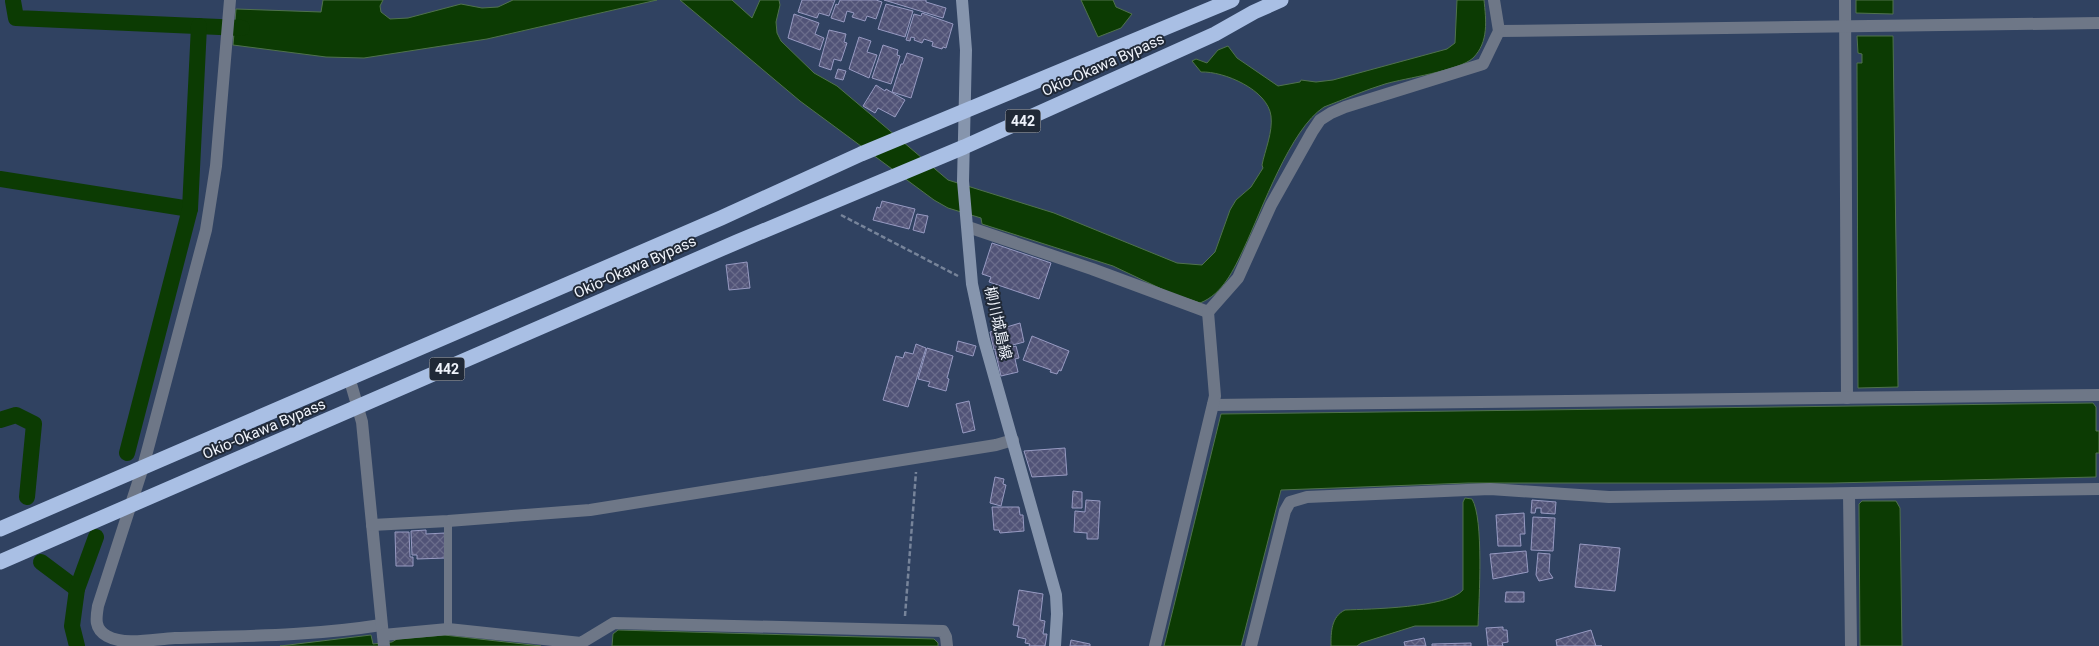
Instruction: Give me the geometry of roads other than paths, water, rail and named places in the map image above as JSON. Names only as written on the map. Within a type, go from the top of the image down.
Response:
[{"type":"highway","name":"Okio-Okawa Bypass","points":[[0,529],[721,218],[860,154],[1232,0]]},
{"type":"highway","name":"Okio-Okawa Bypass","points":[[0,562],[737,242],[964,147],[1215,34],[1254,12],[1281,0]]},
{"type":"main road","name":"柳川城島線","points":[[962,0],[966,50],[963,180],[972,284],[984,340],[1056,595],[1055,646]]},
{"type":"street","points":[[1155,646],[1215,396],[1208,312],[1238,278],[1271,205],[1296,157],[1320,120],[1345,107],[1483,64],[1499,31],[1494,0]]},
{"type":"street","points":[[1845,0],[1847,398]]},
{"type":"street","points":[[229,4],[216,166],[206,230],[143,467],[95,621],[100,631],[120,641],[175,642],[344,631],[383,635],[448,629],[581,643],[614,623],[943,631],[947,646]]},
{"type":"street","points":[[1499,31],[2099,23]]},
{"type":"street","points":[[967,223],[1208,312]]},
{"type":"street","points":[[349,377],[358,407],[383,635]]},
{"type":"street","points":[[1213,405],[2099,395]]},
{"type":"street","points":[[372,525],[590,510],[996,445],[1013,440]]},
{"type":"street","points":[[1251,646],[1285,511],[1290,502],[1297,499],[1490,489],[1609,497],[1794,492],[1849,494],[2099,489]]},
{"type":"street","points":[[1849,494],[1851,646]]},
{"type":"lane","points":[[448,521],[448,629]]},
{"type":"waterway","points":[[13,1],[16,18],[242,28]]},
{"type":"waterway","points":[[127,453],[190,209],[199,26]]},
{"type":"waterway","points":[[0,179],[190,209]]},
{"type":"waterway","points":[[0,420],[16,415],[34,424],[27,497]]},
{"type":"waterway","points":[[77,646],[72,626],[77,589],[96,537]]},
{"type":"waterway","points":[[41,562],[77,589]]}]
